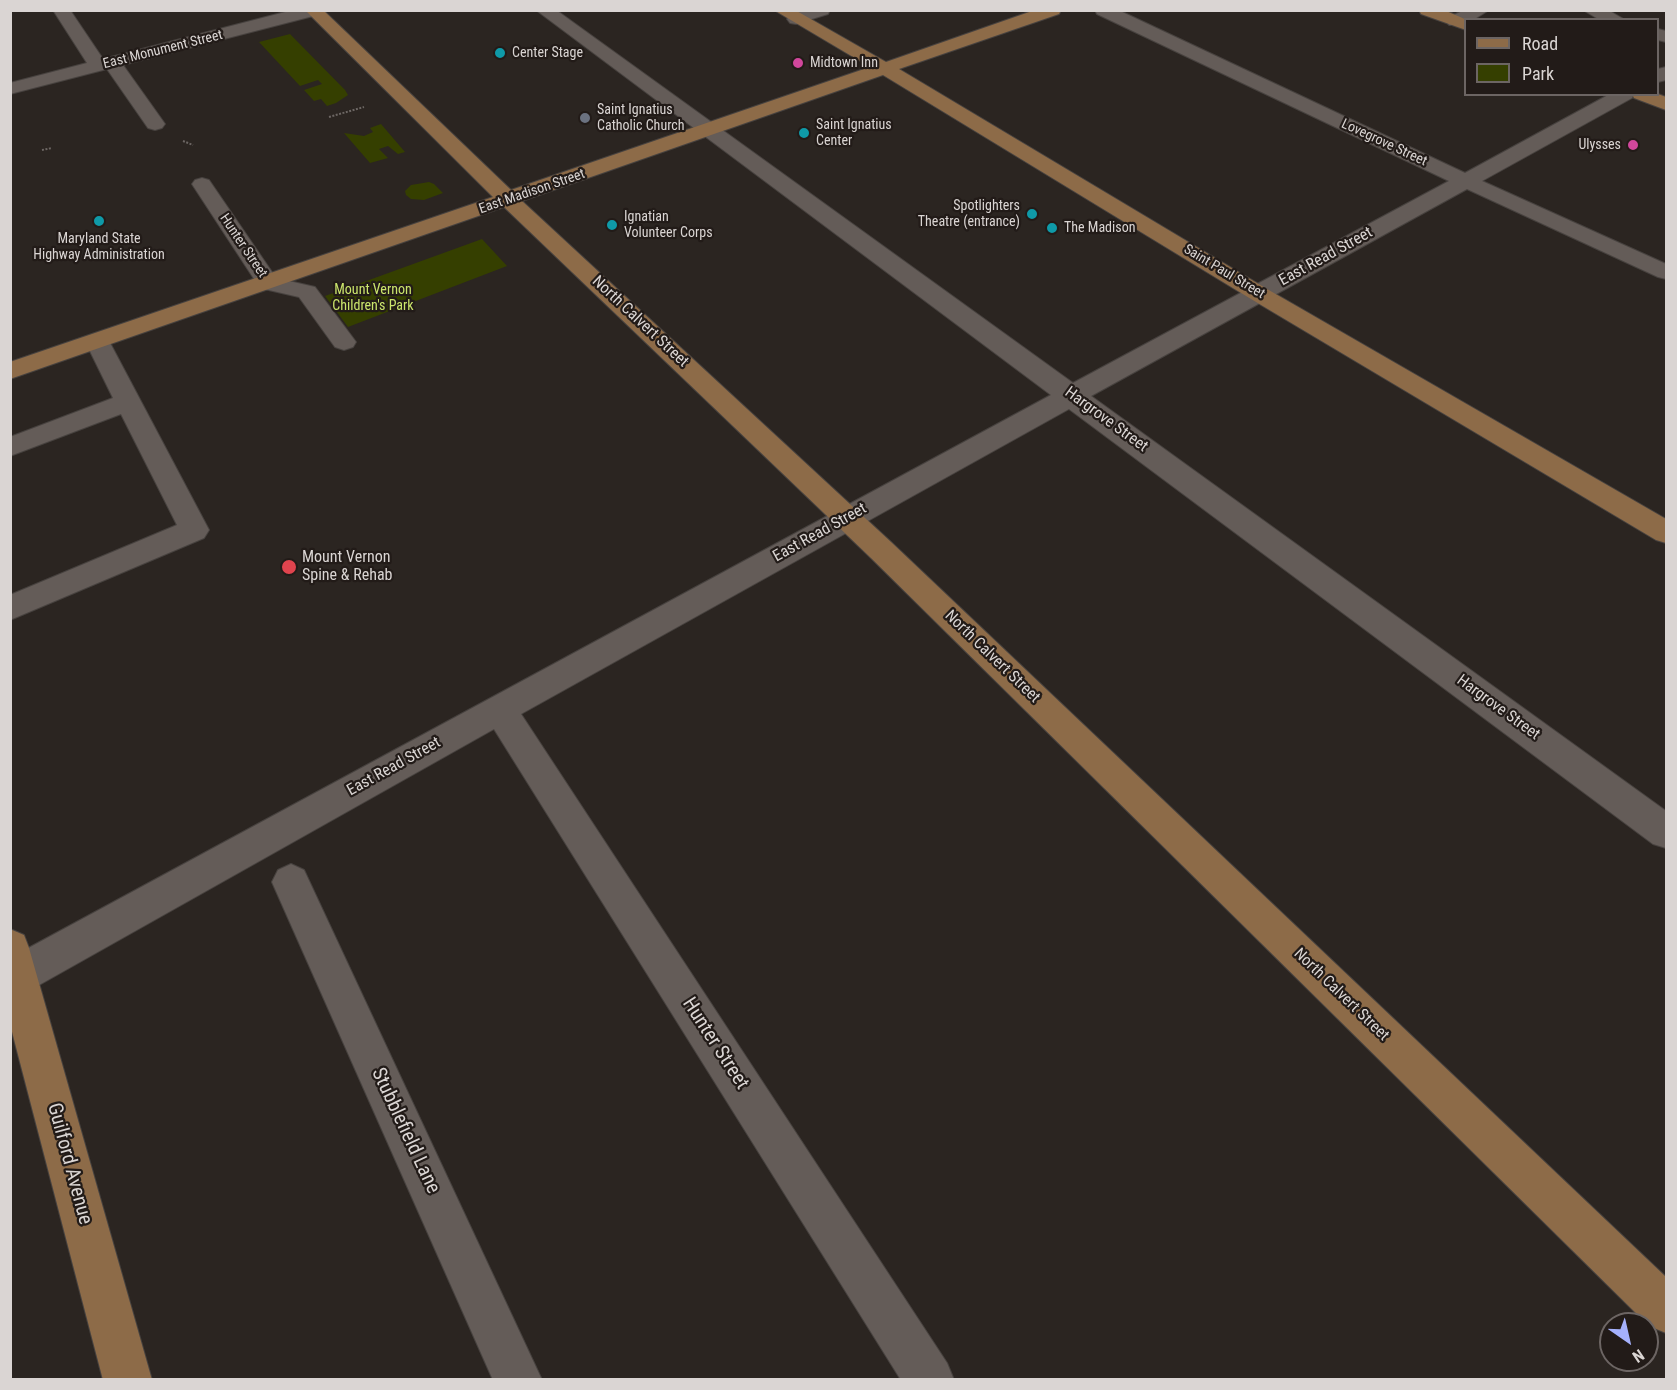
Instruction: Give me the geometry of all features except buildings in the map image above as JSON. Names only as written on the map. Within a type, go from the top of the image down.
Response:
[{"type":"main road","name":"East Madison Street","points":[[10,371],[511,200],[1053,10]]},
{"type":"main road","points":[[1427,10],[1460,23]]},
{"type":"main road","name":"North Calvert Street","points":[[314,11],[847,518],[1666,1308]]},
{"type":"main road","name":"Saint Paul Street","points":[[789,15],[886,69],[1259,294],[1666,532]]},
{"type":"main road","points":[[1646,96],[1666,104]]},
{"type":"main road","name":"Guilford Avenue","points":[[14,962],[128,1380]]},
{"type":"street","points":[[61,10],[155,124]]},
{"type":"street","name":"Hargrove Street","points":[[544,10],[1666,832]]},
{"type":"street","points":[[789,15],[822,10]]},
{"type":"street","name":"Lovegrove Street","points":[[1103,10],[1466,181],[1666,272]]},
{"type":"street","points":[[1468,18],[1481,10]]},
{"type":"street","points":[[1591,10],[1612,18]]},
{"type":"street","name":"East Monument Street","points":[[10,89],[314,11]]},
{"type":"street","name":"East Read Street","points":[[14,962],[499,709],[1621,96]]},
{"type":"street","name":"Hunter Street","points":[[202,184],[268,283],[307,292],[344,342]]},
{"type":"street","points":[[10,608],[194,530],[98,341]]},
{"type":"street","points":[[10,447],[128,402]]},
{"type":"street","name":"Hunter Street","points":[[499,709],[930,1380]]},
{"type":"street","name":"Stubblefield Lane","points":[[291,882],[518,1380]]},
{"type":"path","points":[[329,117],[373,104]]},
{"type":"path","points":[[42,150],[52,148]]},
{"type":"green space","points":[[290,34],[348,95],[327,106],[321,99],[314,101],[304,90],[322,84],[318,80],[300,86],[259,42]]},
{"type":"green space","points":[[381,124],[405,152],[398,154],[388,146],[379,149],[388,158],[370,163],[344,133],[364,136],[373,132],[370,128]]},
{"type":"green space","points":[[429,182],[443,193],[424,200],[411,199],[406,195],[405,191],[411,185]]},
{"type":"green space","name":"Mount Vernon Children's Park","points":[[482,239],[507,266],[348,327],[325,296]]},
{"type":"place","name":"Center Stage","points":[[500,53]]},
{"type":"place","name":"Midtown Inn","points":[[798,63]]},
{"type":"place","name":"Saint Ignatius Catholic Church","points":[[585,118]]},
{"type":"place","name":"Saint Ignatius Center","points":[[804,133]]},
{"type":"place","name":"Ulysses","points":[[1633,145]]},
{"type":"place","name":"Spotlighters Theatre (entrance)","points":[[1032,214]]},
{"type":"place","name":"Maryland State Highway Administration","points":[[99,221]]},
{"type":"place","name":"Ignatian Volunteer Corps","points":[[612,225]]},
{"type":"place","name":"The Madison","points":[[1052,228]]},
{"type":"place","name":"Mount Vernon Spine & Rehab","points":[[289,567]]}]
